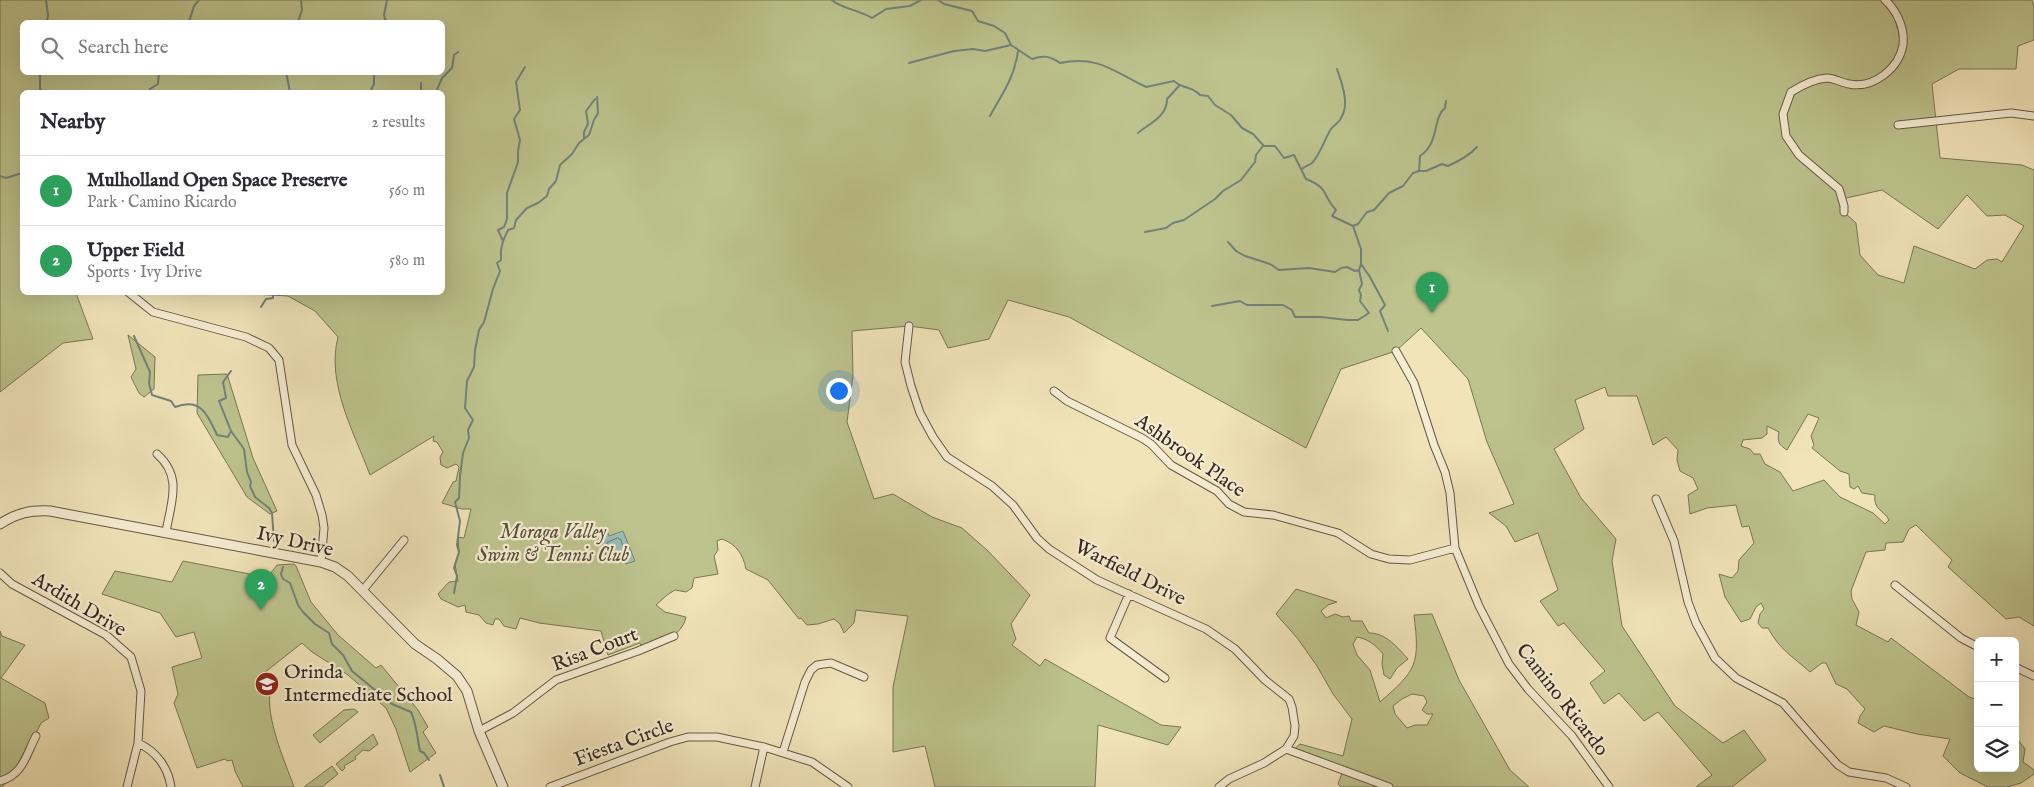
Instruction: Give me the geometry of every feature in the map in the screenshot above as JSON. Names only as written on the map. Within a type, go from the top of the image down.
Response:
[{"type":"street","points":[[1844,212],[1839,189],[1798,155],[1786,136],[1783,114],[1791,92],[1809,82],[1829,78],[1851,85],[1869,82],[1886,75],[1902,51],[1904,35],[1894,8],[1885,0]]},
{"type":"street","points":[[1898,125],[2011,113],[2034,116]]},
{"type":"street","points":[[132,295],[153,312],[246,337],[269,348],[279,360],[292,444],[316,495],[322,515],[324,528],[322,562]]},
{"type":"street","name":"Warfield Drive","points":[[908,326],[905,362],[911,386],[920,413],[947,457],[992,486],[1013,505],[1037,538],[1049,549],[1091,576],[1214,634],[1235,648],[1264,680],[1289,699],[1295,726],[1294,736],[1286,749]]},
{"type":"street","name":"Camino Ricardo","points":[[1396,350],[1414,383],[1434,445],[1445,472],[1450,493],[1455,548],[1479,606],[1509,664],[1528,689],[1572,736],[1609,787]]},
{"type":"street","name":"Ashbrook Place","points":[[1054,391],[1067,401],[1152,444],[1172,465],[1217,491],[1229,504],[1244,512],[1273,516],[1338,533],[1372,554],[1389,559],[1410,560],[1455,548]]},
{"type":"street","points":[[157,454],[166,462],[174,480],[166,532]]},
{"type":"street","points":[[1656,499],[1674,540],[1688,602],[1696,623],[1715,658],[1736,678],[1783,704],[1838,765],[1848,772],[1886,778],[1906,787]]},
{"type":"street","name":"Ivy Drive","points":[[0,524],[16,514],[32,510],[50,511],[322,562],[335,567],[363,590],[386,617],[415,644],[457,676],[467,692],[479,730],[503,787]]},
{"type":"street","points":[[363,590],[404,540]]},
{"type":"street","name":"Ardith Drive","points":[[0,572],[12,584],[106,635],[131,657],[141,690],[138,743],[127,787]]},
{"type":"street","points":[[1895,585],[1961,638],[1974,645]]},
{"type":"street","points":[[1129,594],[1110,638],[1165,678]]},
{"type":"street","name":"Risa Court","points":[[479,730],[514,713],[556,680],[674,636]]},
{"type":"street","points":[[782,752],[805,682],[811,670],[817,665],[831,663],[864,677]]},
{"type":"street","points":[[2019,669],[2034,676]]},
{"type":"street","points":[[0,781],[16,774],[21,768],[36,736]]},
{"type":"street","name":"Fiesta Circle","points":[[550,787],[688,737],[717,736],[764,747],[812,762],[848,787]]},
{"type":"street","points":[[138,743],[150,748],[163,763],[171,787]]},
{"type":"street","points":[[755,787],[764,747]]},
{"type":"street","points":[[1219,787],[1229,779],[1264,763],[1286,749],[1389,787]]},
{"type":"green space","name":"Moraga Valley Swim & Tennis Club","points":[[0,0],[2032,0],[2034,7],[2034,40],[2018,46],[2016,69],[1959,69],[1932,84],[1940,158],[2022,165],[2034,170],[2034,626],[2019,617],[2006,619],[1948,567],[1952,560],[1916,525],[1909,529],[1903,542],[1886,543],[1885,550],[1866,552],[1851,591],[1852,599],[1859,612],[1856,625],[1888,642],[1891,638],[1969,697],[1974,699],[1974,772],[2019,772],[2019,741],[2025,749],[2023,762],[2034,770],[2034,774],[2021,783],[2007,787],[1988,787],[1960,773],[1943,756],[1950,739],[1884,726],[1874,732],[1858,723],[1865,709],[1847,689],[1836,684],[1826,663],[1822,663],[1810,672],[1782,647],[1768,628],[1762,628],[1758,623],[1760,614],[1764,609],[1761,603],[1756,607],[1750,619],[1741,622],[1725,597],[1719,574],[1732,578],[1738,571],[1739,560],[1754,543],[1749,526],[1742,527],[1736,505],[1707,508],[1690,514],[1688,495],[1698,489],[1693,478],[1680,471],[1677,460],[1678,450],[1666,437],[1653,445],[1637,396],[1608,396],[1605,387],[1575,400],[1584,429],[1554,449],[1581,498],[1616,539],[1612,561],[1622,626],[1675,706],[1723,743],[1744,730],[1766,760],[1732,787],[1696,787],[1712,775],[1658,712],[1644,721],[1619,693],[1604,704],[1590,683],[1605,671],[1564,623],[1558,626],[1540,601],[1558,590],[1538,533],[1515,542],[1506,526],[1489,513],[1514,504],[1487,442],[1468,379],[1421,328],[1396,351],[1341,369],[1306,448],[1069,317],[1008,300],[989,339],[948,348],[939,330],[909,326],[852,331],[853,376],[847,422],[874,499],[893,494],[932,517],[962,528],[988,551],[1030,595],[1011,624],[1016,639],[1012,645],[1040,666],[1045,659],[1161,725],[1181,727],[1168,745],[1098,725],[1095,787],[935,787],[925,746],[893,752],[893,687],[908,616],[856,610],[854,623],[844,633],[840,624],[834,619],[807,625],[801,618],[799,619],[768,580],[746,569],[738,550],[722,539],[717,541],[718,550],[714,556],[718,574],[694,578],[692,588],[686,592],[675,590],[656,605],[665,612],[686,617],[684,624],[669,638],[643,649],[640,643],[608,655],[601,631],[539,623],[520,618],[516,629],[504,626],[499,619],[495,619],[493,625],[486,623],[479,615],[466,612],[465,605],[458,607],[441,599],[438,594],[449,582],[458,581],[455,564],[459,552],[458,537],[464,538],[471,509],[462,509],[442,503],[453,482],[456,481],[459,467],[456,464],[447,468],[441,465],[440,457],[443,452],[437,442],[433,441],[434,436],[370,475],[350,425],[339,390],[335,354],[338,337],[315,311],[288,296],[271,295],[445,295],[445,90],[20,90],[20,295],[77,295],[93,339],[63,343],[0,392]],"holes":[[[1882,190],[1938,229],[1967,195],[1987,216],[2005,215],[2024,226],[2002,262],[1997,259],[1987,260],[1975,269],[1914,246],[1904,283],[1878,275],[1860,255],[1856,223],[1844,212],[1842,199]],[[1808,414],[1819,418],[1811,436],[1814,445],[1812,448],[1840,471],[1849,474],[1850,487],[1854,489],[1858,486],[1862,493],[1875,495],[1877,507],[1889,520],[1885,524],[1873,513],[1840,497],[1824,480],[1793,491],[1780,472],[1765,464],[1760,454],[1754,454],[1750,449],[1741,446],[1743,440],[1762,438],[1767,434],[1767,426],[1779,432],[1779,443],[1787,450]]]},
{"type":"green space","points":[[128,335],[155,357],[154,389],[144,397],[139,393],[131,377],[136,369]]},
{"type":"green space","points":[[227,374],[253,458],[277,511],[270,514],[247,497],[197,413],[198,375]]},
{"type":"green space","points":[[183,561],[265,577],[277,565],[294,564],[311,602],[338,635],[376,668],[381,665],[418,710],[428,727],[423,732],[436,753],[410,772],[396,729],[386,708],[348,675],[312,652],[302,643],[264,673],[272,683],[270,707],[272,721],[294,787],[243,787],[232,760],[227,761],[225,759],[197,768],[174,703],[178,694],[172,667],[202,658],[194,632],[176,637],[160,613],[102,594],[115,571],[172,582]]},
{"type":"green space","points":[[1296,589],[1337,602],[1328,605],[1321,611],[1326,618],[1335,614],[1343,617],[1349,616],[1351,621],[1362,621],[1369,633],[1381,635],[1391,642],[1408,659],[1397,668],[1390,679],[1384,675],[1383,654],[1378,648],[1368,641],[1357,637],[1353,644],[1357,655],[1370,670],[1380,702],[1402,682],[1413,665],[1416,656],[1414,615],[1432,614],[1459,680],[1510,770],[1529,787],[1341,787],[1338,784],[1342,773],[1292,751],[1300,744],[1343,756],[1352,719],[1333,694],[1317,666],[1298,639],[1276,614]],"holes":[[[1412,694],[1424,696],[1427,702],[1422,710],[1427,714],[1433,714],[1427,725],[1415,725],[1407,728],[1395,714],[1393,706]]]},
{"type":"green space","points":[[0,631],[2,636],[25,645],[1,678],[45,703],[49,718],[41,723],[16,774],[2,787],[0,787]]},
{"type":"green space","points":[[354,709],[358,712],[320,743],[313,735],[344,710]]},
{"type":"green space","points":[[373,734],[378,744],[369,751],[363,750],[355,757],[356,759],[344,766],[345,768],[342,771],[336,764]]},
{"type":"green space","points":[[332,766],[338,774],[322,787],[304,787]]},
{"type":"water","points":[[607,530],[609,536],[623,531],[635,561],[626,564],[623,556],[609,562],[597,534]]},
{"type":"waterway","points":[[46,0],[47,20]]},
{"type":"waterway","points":[[190,20],[194,6],[199,0]]},
{"type":"waterway","points":[[299,20],[302,10],[301,0]]},
{"type":"waterway","points":[[385,20],[384,15],[387,0]]},
{"type":"waterway","points":[[832,0],[839,5],[872,18],[886,9],[910,6],[921,0]]},
{"type":"waterway","points":[[938,0],[944,4],[972,11],[978,21],[994,26],[1005,33],[1011,45],[1032,59],[1043,57],[1060,63],[1074,61],[1096,63],[1106,66],[1146,87],[1174,81],[1181,86],[1194,90],[1200,95],[1208,96],[1215,105],[1231,115],[1242,128],[1253,134],[1264,146],[1275,146],[1284,158],[1294,155],[1306,179],[1323,189],[1331,205],[1336,210],[1332,216],[1353,226],[1361,249],[1361,264],[1385,305],[1380,311],[1388,331]]},
{"type":"waterway","points":[[909,63],[954,51],[973,49],[985,51],[1011,45]]},
{"type":"waterway","points":[[990,116],[1011,78],[1018,51]]},
{"type":"waterway","points":[[445,75],[452,68],[454,55],[458,52]]},
{"type":"waterway","points":[[454,593],[457,576],[454,568],[459,552],[457,545],[460,521],[455,502],[459,498],[463,453],[469,438],[468,430],[473,420],[465,408],[467,381],[474,367],[479,330],[484,322],[500,271],[497,263],[501,260],[503,241],[498,230],[504,227],[507,219],[507,193],[518,162],[520,140],[514,119],[520,110],[516,82],[525,67]]},
{"type":"waterway","points":[[1302,169],[1315,159],[1331,129],[1344,112],[1345,100],[1337,69]]},
{"type":"waterway","points":[[40,75],[41,90]]},
{"type":"waterway","points":[[150,90],[158,84],[159,75]]},
{"type":"waterway","points":[[287,75],[290,90]]},
{"type":"waterway","points":[[371,90],[374,84],[374,75]]},
{"type":"waterway","points":[[437,90],[445,75]]},
{"type":"waterway","points":[[421,83],[421,90]]},
{"type":"waterway","points":[[1138,133],[1161,115],[1167,99],[1179,86]]},
{"type":"waterway","points":[[503,241],[508,230],[514,228],[516,220],[527,208],[547,196],[549,189],[556,181],[560,165],[572,154],[579,143],[589,135],[598,113],[597,97]]},
{"type":"waterway","points":[[584,139],[584,132],[588,124],[586,111],[595,99]]},
{"type":"waterway","points":[[1353,226],[1358,224],[1367,212],[1374,210],[1389,193],[1403,186],[1413,173],[1419,171],[1420,156],[1431,144],[1438,118],[1445,108],[1446,101]]},
{"type":"waterway","points":[[1145,232],[1166,228],[1173,223],[1184,220],[1215,199],[1223,191],[1241,180],[1255,162],[1256,155],[1263,146]]},
{"type":"waterway","points":[[1419,171],[1426,171],[1442,164],[1448,166],[1464,158],[1477,147]]},
{"type":"waterway","points":[[0,176],[6,178],[20,174]]},
{"type":"waterway","points":[[1228,242],[1236,251],[1245,256],[1270,264],[1279,270],[1309,268],[1335,272],[1347,267],[1355,271],[1359,270],[1361,264]]},
{"type":"waterway","points":[[1212,306],[1240,301],[1247,305],[1283,305],[1292,310],[1295,317],[1358,320],[1369,313],[1360,301],[1361,295],[1359,290],[1362,284],[1359,270]]},
{"type":"waterway","points":[[261,307],[266,299],[273,298],[273,295]]},
{"type":"waterway","points":[[134,336],[150,372],[149,383],[152,395],[171,401],[175,407],[191,404],[197,406],[207,415],[217,435],[228,437],[231,431]]},
{"type":"waterway","points":[[231,371],[223,382],[226,398],[219,401],[231,431],[244,449],[247,472],[251,482],[250,486],[255,497],[269,508],[272,513],[274,541]]},
{"type":"waterway","points":[[283,567],[281,574],[283,579],[290,583],[298,605],[315,624],[329,633],[332,644],[343,655],[352,671],[392,704],[411,712],[420,751],[429,760]]},
{"type":"waterway","points":[[440,775],[444,787]]},
{"type":"place","name":"Mulholland Open Space Preserve","points":[[1432,313]]},
{"type":"place","name":"Upper Field","points":[[261,610]]},
{"type":"place","name":"Orinda Intermediate School","points":[[267,684]]}]
